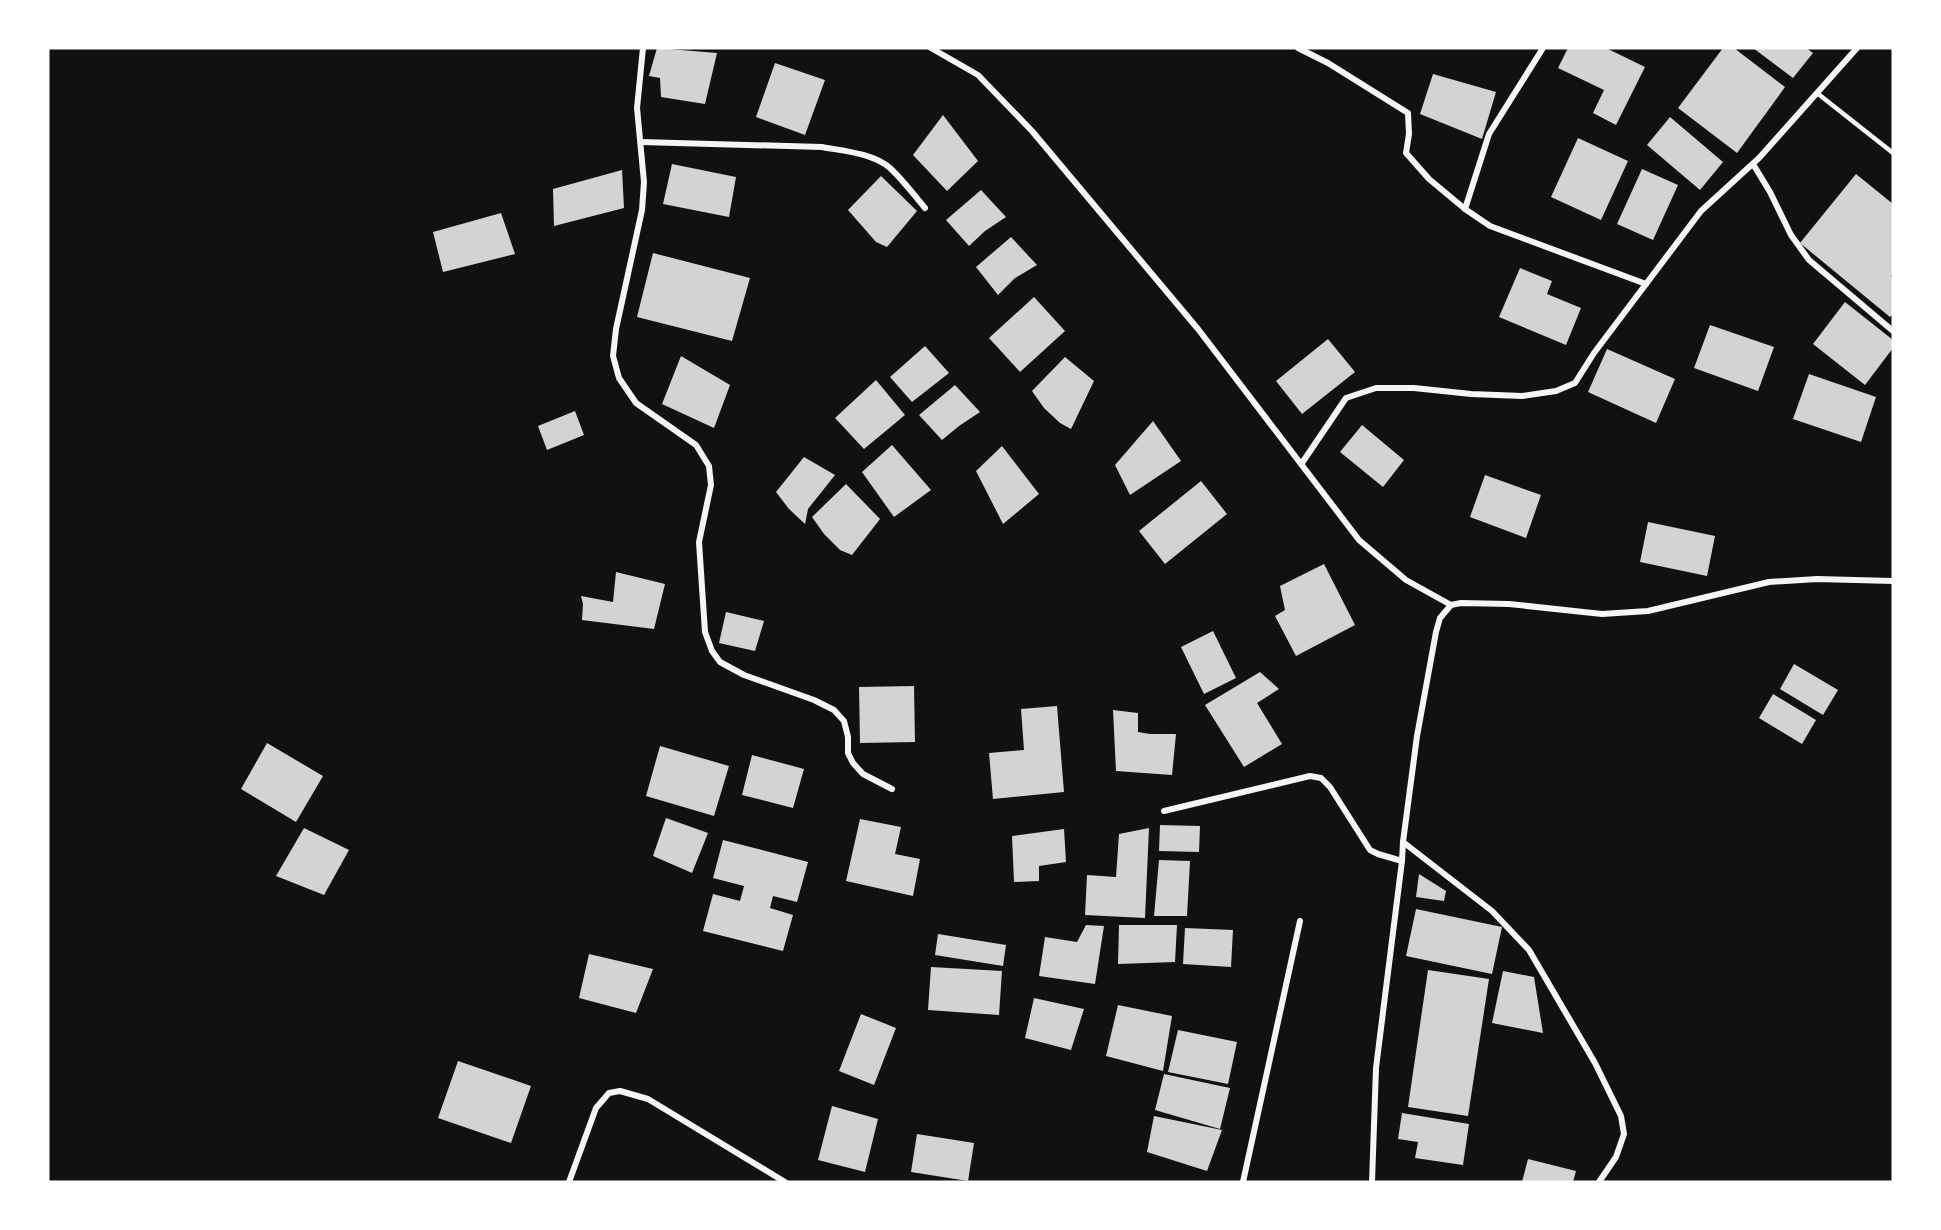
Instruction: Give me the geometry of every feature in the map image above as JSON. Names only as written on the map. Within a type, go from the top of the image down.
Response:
[{"type":"street","points":[[643,48],[637,108],[644,182],[642,210],[616,329],[613,356],[619,378],[636,403],[696,445],[709,466],[711,485],[699,542],[705,632],[712,651],[720,662],[744,675],[814,700],[834,710],[844,721],[849,737],[848,753],[853,764],[863,774],[892,789]]},
{"type":"street","points":[[931,48],[978,75],[1032,131],[1198,328],[1359,540],[1406,580],[1451,605]]},
{"type":"street","points":[[1298,48],[1328,63],[1408,113],[1409,134],[1406,153],[1429,178],[1465,209],[1490,226],[1646,284]]},
{"type":"street","points":[[1465,209],[1489,134],[1544,48]]},
{"type":"street","points":[[1302,463],[1346,398],[1376,388],[1414,388],[1522,396],[1556,391],[1575,383],[1594,353],[1701,211],[1753,164],[1857,48]]},
{"type":"street","points":[[641,142],[822,147],[847,152],[868,157],[888,167],[925,208]]},
{"type":"street","points":[[1753,164],[1791,235],[1809,260],[1893,332]]},
{"type":"street","points":[[1372,1182],[1376,1068],[1417,736],[1436,632],[1440,618],[1451,605],[1461,603],[1509,604],[1602,614],[1648,611],[1769,582],[1816,579],[1893,581]]},
{"type":"street","points":[[1164,811],[1310,776],[1321,778],[1330,787],[1370,850],[1402,861]]},
{"type":"street","points":[[1403,842],[1492,911],[1529,950],[1595,1063],[1621,1116],[1624,1134],[1616,1157],[1599,1182]]},
{"type":"street","points":[[1243,1182],[1300,921]]},
{"type":"street","points":[[569,1182],[596,1108],[609,1093],[620,1091],[648,1099],[785,1182]]},
{"type":"lane","points":[[1817,93],[1893,153]]},
{"type":"building","points":[[657,48],[717,53],[705,104],[661,97],[660,78],[649,76]]},
{"type":"building","points":[[1568,48],[1606,48],[1645,67],[1616,125],[1593,113],[1604,90],[1558,68]]},
{"type":"building","points":[[1723,48],[1734,48],[1785,87],[1737,153],[1678,108]]},
{"type":"building","points":[[1753,48],[1806,48],[1813,53],[1793,78]]},
{"type":"building","points":[[775,63],[825,80],[805,135],[756,117]]},
{"type":"building","points":[[1433,74],[1496,92],[1482,139],[1420,114]]},
{"type":"building","points":[[943,115],[978,161],[947,191],[913,155]]},
{"type":"building","points":[[1670,117],[1723,162],[1700,190],[1647,145]]},
{"type":"building","points":[[1578,138],[1628,161],[1601,220],[1551,197]]},
{"type":"building","points":[[672,164],[736,177],[729,217],[663,204]]},
{"type":"building","points":[[1642,169],[1678,185],[1653,240],[1617,224]]},
{"type":"building","points":[[622,170],[624,208],[554,226],[553,189]]},
{"type":"building","points":[[1856,174],[1893,204],[1893,274],[1891,276],[1893,278],[1893,314],[1890,317],[1800,243]]},
{"type":"building","points":[[881,176],[917,211],[887,247],[876,242],[848,210]]},
{"type":"building","points":[[981,190],[1006,217],[985,231],[969,246],[946,220]]},
{"type":"building","points":[[501,213],[515,254],[443,272],[433,232]]},
{"type":"building","points":[[1011,237],[1037,265],[1015,278],[998,295],[976,267]]},
{"type":"building","points":[[653,253],[750,278],[732,341],[637,317]]},
{"type":"building","points":[[1520,268],[1552,281],[1547,294],[1581,308],[1566,345],[1499,317]]},
{"type":"building","points":[[1034,297],[1065,331],[1020,372],[989,338]]},
{"type":"building","points":[[1845,302],[1893,340],[1893,348],[1865,385],[1813,344]]},
{"type":"building","points":[[1710,325],[1774,347],[1758,391],[1694,368]]},
{"type":"building","points":[[1328,339],[1355,372],[1302,414],[1276,381]]},
{"type":"building","points":[[925,346],[949,373],[912,402],[890,377]]},
{"type":"building","points":[[1607,349],[1675,379],[1656,423],[1588,392]]},
{"type":"building","points":[[681,356],[730,385],[714,428],[662,404]]},
{"type":"building","points":[[1065,357],[1094,381],[1071,429],[1060,423],[1044,408],[1032,391]]},
{"type":"building","points":[[1809,374],[1876,397],[1861,442],[1793,419]]},
{"type":"building","points":[[876,380],[905,415],[864,449],[835,418]]},
{"type":"building","points":[[955,385],[980,412],[942,440],[919,415]]},
{"type":"building","points":[[575,411],[584,435],[547,450],[538,426]]},
{"type":"building","points":[[1153,421],[1181,461],[1130,495],[1115,465]]},
{"type":"building","points":[[1362,425],[1404,460],[1383,487],[1340,452]]},
{"type":"building","points":[[892,445],[931,490],[894,517],[862,472]]},
{"type":"building","points":[[1002,446],[1039,494],[1003,524],[976,471]]},
{"type":"building","points":[[804,457],[835,475],[808,509],[805,524],[776,492]]},
{"type":"building","points":[[1485,475],[1541,495],[1526,538],[1470,517]]},
{"type":"building","points":[[1201,481],[1227,514],[1165,564],[1139,531]]},
{"type":"building","points":[[846,484],[880,519],[852,555],[840,550],[824,534],[812,517]]},
{"type":"building","points":[[1648,522],[1715,536],[1707,576],[1640,562]]},
{"type":"building","points":[[1324,564],[1355,625],[1296,656],[1275,616],[1285,610],[1280,586]]},
{"type":"building","points":[[616,572],[665,584],[654,629],[582,620],[581,596],[613,602]]},
{"type":"building","points":[[726,612],[764,621],[755,651],[719,643]]},
{"type":"building","points":[[1213,631],[1236,678],[1204,694],[1181,647]]},
{"type":"building","points":[[1794,664],[1838,690],[1823,715],[1780,689]]},
{"type":"building","points":[[1260,672],[1279,689],[1257,703],[1282,744],[1244,767],[1205,705]]},
{"type":"building","points":[[914,686],[915,742],[860,743],[859,687]]},
{"type":"building","points":[[1773,694],[1816,720],[1802,744],[1759,718]]},
{"type":"building","points":[[1057,706],[1064,792],[993,799],[989,753],[1024,750],[1021,709]]},
{"type":"building","points":[[1113,710],[1138,713],[1138,732],[1176,734],[1172,775],[1116,771]]},
{"type":"building","points":[[267,743],[323,776],[296,822],[241,789]]},
{"type":"building","points":[[660,746],[729,766],[714,816],[646,796]]},
{"type":"building","points":[[752,755],[804,769],[793,808],[742,795]]},
{"type":"building","points":[[666,818],[708,833],[692,873],[653,856]]},
{"type":"building","points":[[860,819],[901,827],[895,854],[920,859],[913,896],[846,881]]},
{"type":"building","points":[[1160,825],[1200,826],[1199,852],[1159,851]]},
{"type":"building","points":[[304,828],[349,850],[324,895],[276,876]]},
{"type":"building","points":[[1149,828],[1145,918],[1085,915],[1087,875],[1116,877],[1119,834]]},
{"type":"building","points":[[1064,829],[1066,862],[1039,866],[1039,881],[1014,882],[1012,836]]},
{"type":"building","points":[[723,840],[808,862],[797,902],[773,896],[770,908],[793,915],[783,951],[703,931],[713,894],[740,901],[744,886],[713,878]]},
{"type":"building","points":[[1159,860],[1190,861],[1187,916],[1154,916]]},
{"type":"building","points":[[1419,874],[1446,891],[1444,901],[1416,897]]},
{"type":"building","points":[[1416,909],[1502,927],[1492,974],[1406,956]]},
{"type":"building","points":[[1086,925],[1104,926],[1095,984],[1039,976],[1045,937],[1077,942]]},
{"type":"building","points":[[1119,925],[1177,925],[1175,962],[1118,964]]},
{"type":"building","points":[[1185,928],[1233,930],[1231,967],[1183,964]]},
{"type":"building","points":[[938,934],[1006,945],[1003,966],[935,955]]},
{"type":"building","points":[[589,954],[653,969],[636,1013],[579,998]]},
{"type":"building","points":[[931,967],[1002,971],[999,1015],[928,1010]]},
{"type":"building","points":[[1428,970],[1489,979],[1468,1116],[1408,1107]]},
{"type":"building","points":[[1503,971],[1534,977],[1543,1033],[1492,1023]]},
{"type":"building","points":[[1034,998],[1084,1009],[1071,1050],[1025,1038]]},
{"type":"building","points":[[1118,1005],[1172,1016],[1163,1071],[1106,1056]]},
{"type":"building","points":[[861,1014],[896,1028],[874,1085],[839,1071]]},
{"type":"building","points":[[1178,1030],[1237,1042],[1228,1084],[1168,1072]]},
{"type":"building","points":[[458,1061],[531,1086],[511,1143],[438,1118]]},
{"type":"building","points":[[1164,1074],[1230,1088],[1220,1129],[1155,1110]]},
{"type":"building","points":[[832,1106],[878,1119],[865,1172],[818,1160]]},
{"type":"building","points":[[1402,1113],[1469,1124],[1463,1165],[1415,1158],[1418,1142],[1398,1139]]},
{"type":"building","points":[[1154,1116],[1222,1130],[1207,1171],[1147,1152]]},
{"type":"building","points":[[917,1134],[974,1143],[968,1181],[911,1172]]},
{"type":"building","points":[[1528,1159],[1576,1171],[1573,1182],[1522,1182]]}]
